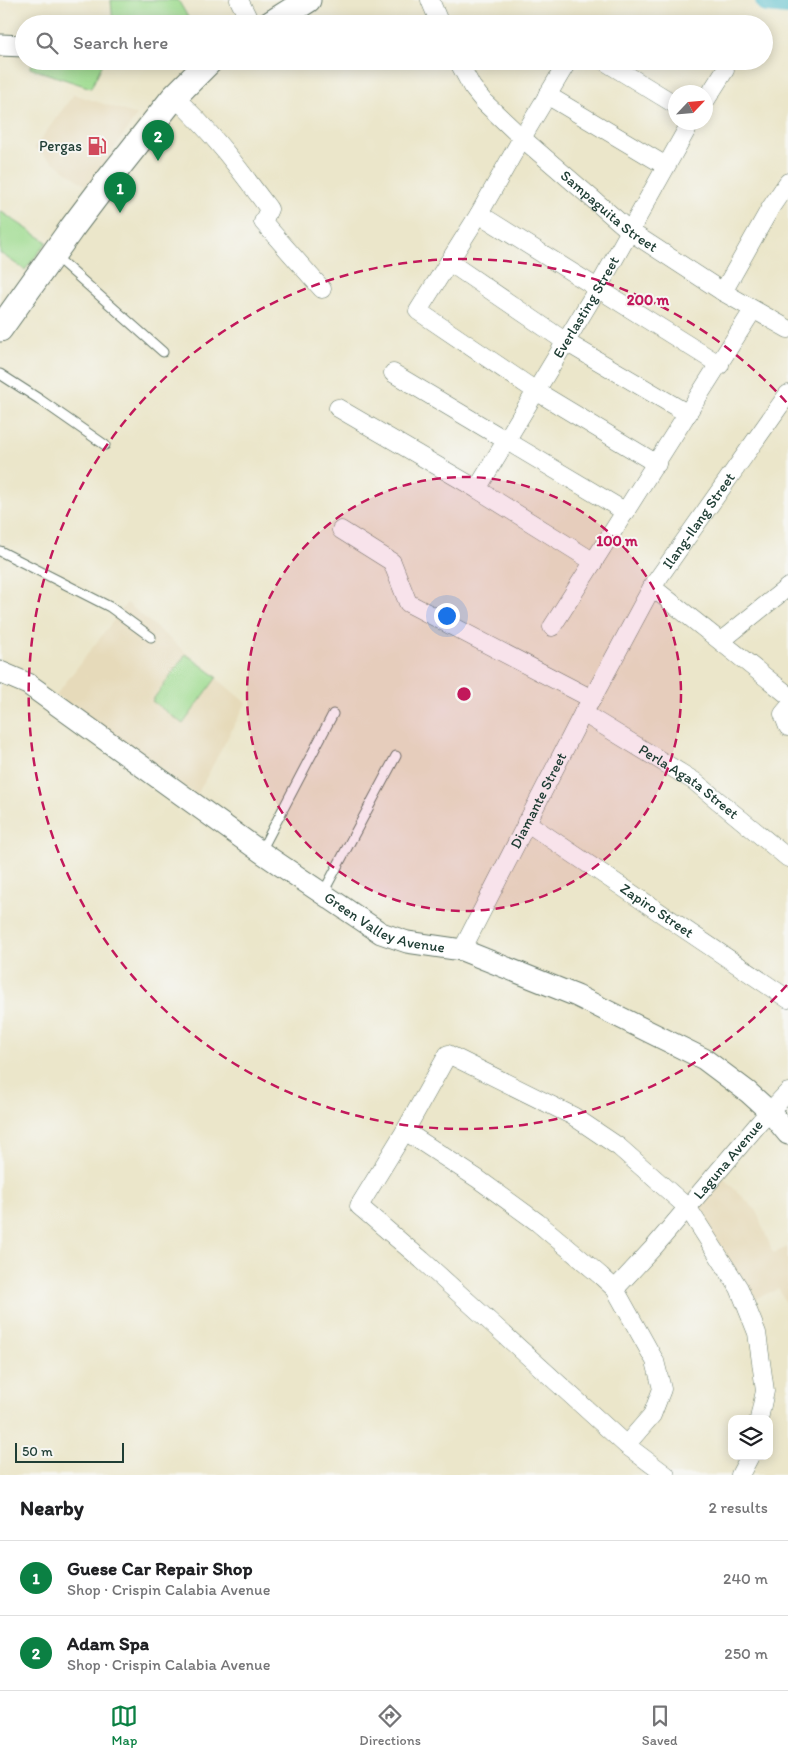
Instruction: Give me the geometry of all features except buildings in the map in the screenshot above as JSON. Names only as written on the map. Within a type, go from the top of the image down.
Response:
[{"type":"main road","points":[[284,15],[308,0]]},
{"type":"main road","points":[[0,329],[53,254],[174,98],[201,70]]},
{"type":"street","points":[[239,0],[246,15]]},
{"type":"street","points":[[430,0],[436,15]]},
{"type":"street","points":[[0,45],[15,46]]},
{"type":"street","name":"Sampaguita Street","points":[[463,70],[472,87],[484,102],[522,138],[631,232],[723,292],[788,329]]},
{"type":"street","points":[[562,70],[479,214],[418,311],[536,390],[657,464]]},
{"type":"street","points":[[619,70],[668,100]]},
{"type":"street","points":[[713,89],[725,70]]},
{"type":"street","points":[[547,95],[666,166]]},
{"type":"street","points":[[174,98],[192,113],[249,182],[269,209],[263,222],[322,289]]},
{"type":"street","name":"Everlasting Street","points":[[477,489],[631,232],[686,130]]},
{"type":"street","points":[[723,292],[771,206],[788,182]]},
{"type":"street","points":[[479,214],[720,365]]},
{"type":"street","points":[[449,262],[566,342],[688,414]]},
{"type":"street","points":[[552,627],[720,365],[753,310]]},
{"type":"street","points":[[392,372],[626,512]]},
{"type":"street","name":"Ilang-Ilang Street","points":[[617,652],[652,586],[788,394]]},
{"type":"street","points":[[338,408],[477,489],[594,562]]},
{"type":"street","name":"Perla Agata Street","points":[[342,530],[392,562],[408,603],[588,706],[694,782],[788,858]]},
{"type":"street","points":[[652,586],[788,695]]},
{"type":"street","points":[[721,642],[788,588]]},
{"type":"street","name":"Diamante Street","points":[[462,950],[526,822],[617,652]]},
{"type":"street","name":"Green Valley Avenue","points":[[0,672],[28,684],[261,852],[380,933],[407,942],[462,950],[577,996],[704,1059],[748,1092],[788,1134]]},
{"type":"street","points":[[788,708],[782,714],[788,727]]},
{"type":"street","name":"Zapiro Street","points":[[526,822],[788,999]]},
{"type":"street","points":[[666,1475],[626,1445],[422,1260],[359,1206],[405,1131],[448,1054],[574,1116],[619,1147],[688,1208],[739,1288],[757,1333],[765,1391],[760,1415]]},
{"type":"street","name":"Laguna Avenue","points":[[615,1289],[654,1248],[788,1092]]},
{"type":"street","points":[[405,1131],[537,1222],[615,1289],[655,1361],[662,1389],[652,1415],[626,1445]]},
{"type":"street","points":[[740,1475],[748,1460]]},
{"type":"lane","points":[[53,254],[164,352]]},
{"type":"lane","points":[[0,374],[105,445]]},
{"type":"lane","points":[[0,551],[110,607],[152,637]]},
{"type":"lane","points":[[261,852],[333,714]]},
{"type":"lane","points":[[323,894],[396,756]]},
{"type":"shaded area","points":[[74,94],[137,115],[88,187],[34,148]]},
{"type":"shaded area","points":[[127,603],[246,703],[197,795],[56,695]]},
{"type":"shaded area","points":[[722,1177],[756,1210],[773,1253],[788,1247],[788,1308],[779,1289],[749,1301],[695,1206]]},
{"type":"green space","points":[[111,0],[178,0],[187,15],[112,15]]},
{"type":"green space","points":[[36,70],[100,70],[91,88]]},
{"type":"green space","points":[[0,211],[47,242],[25,270],[0,253]]},
{"type":"green space","points":[[186,654],[217,677],[183,724],[152,701]]},
{"type":"waterway","points":[[768,0],[788,2]]},
{"type":"place","name":"Pergas","points":[[97,146]]},
{"type":"place","name":"Adam Spa","points":[[158,161]]},
{"type":"place","name":"Guese Car Repair Shop","points":[[120,213]]}]
